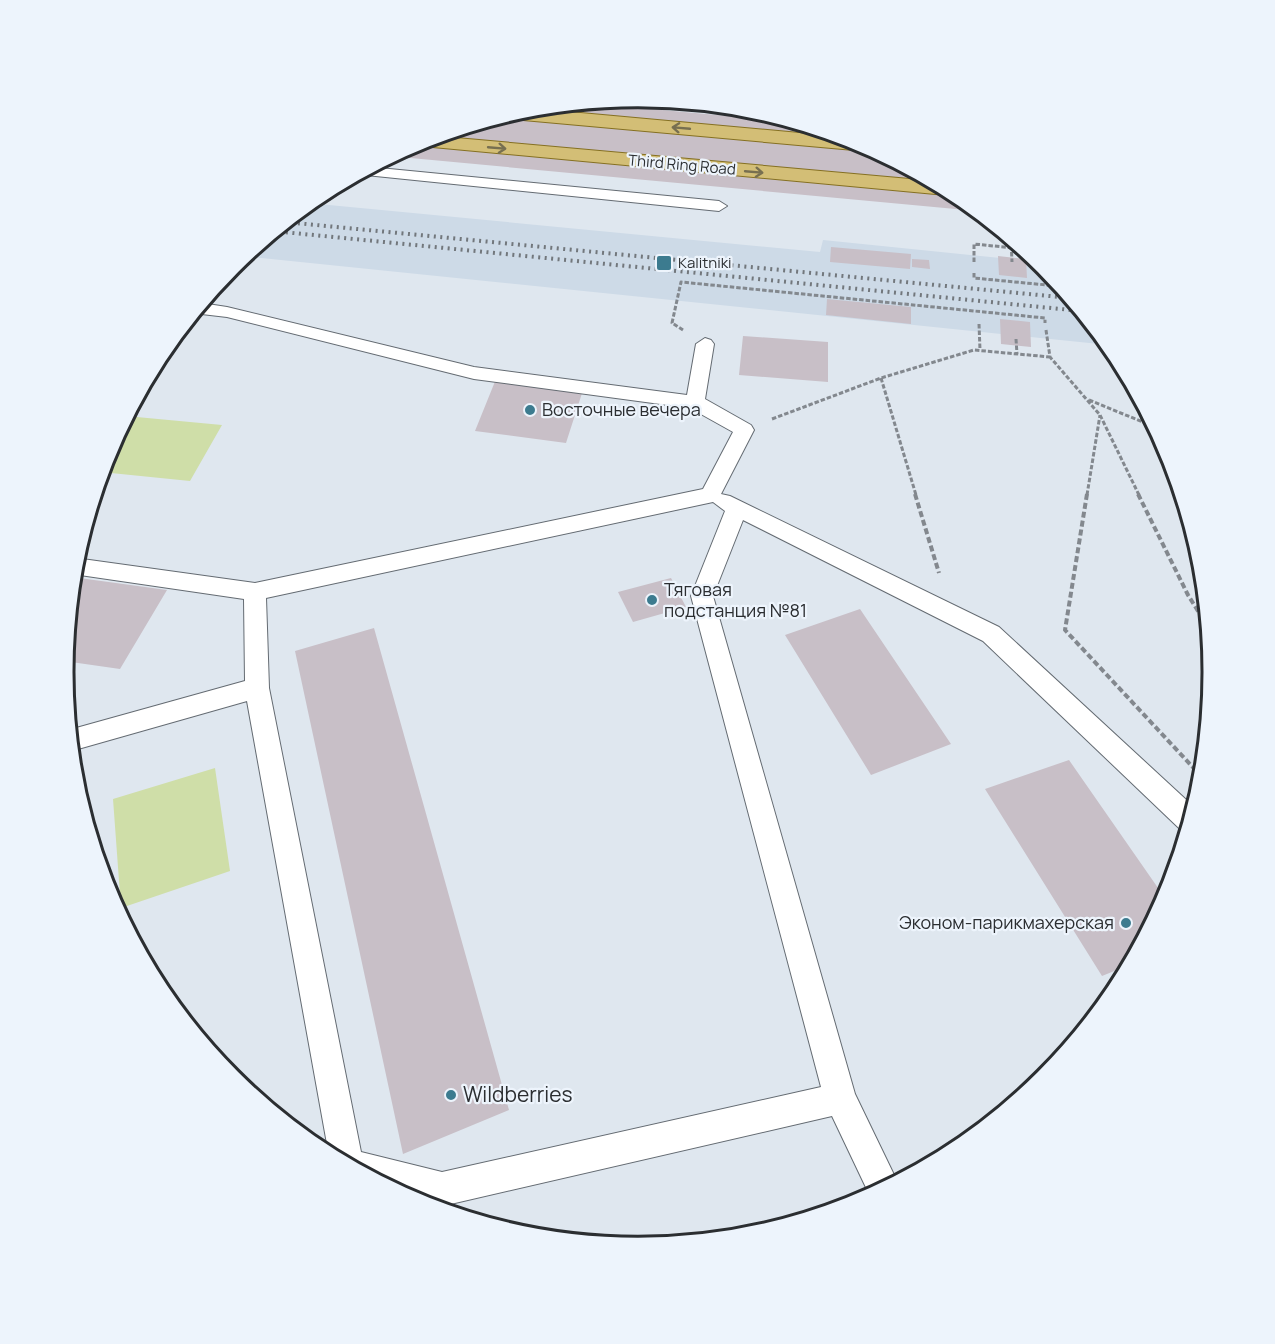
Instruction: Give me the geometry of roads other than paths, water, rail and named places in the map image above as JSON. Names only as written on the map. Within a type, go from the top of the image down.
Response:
[{"type":"main road","points":[[545,116],[829,142]]},
{"type":"main road","name":"Third Ring Road","points":[[442,143],[925,187]]},
{"type":"lane","points":[[376,173],[719,206]]},
{"type":"lane","points":[[206,309],[227,312],[474,373],[695,402],[744,430],[710,495]]},
{"type":"lane","points":[[695,402],[705,344]]},
{"type":"lane","points":[[83,567],[255,592],[710,495],[991,634],[1183,814]]},
{"type":"lane","points":[[737,508],[702,596],[840,1098],[880,1181]]},
{"type":"lane","points":[[255,592],[257,688],[346,1154]]},
{"type":"lane","points":[[77,738],[257,688]]},
{"type":"lane","points":[[381,1174],[442,1189],[840,1098]]},
{"type":"railway","points":[[297,223],[1059,297]]},
{"type":"railway","points":[[285,232],[1070,310]]},
{"type":"place","name":"Kalitniki","points":[[664,263]]},
{"type":"place","name":"Восточные вечера","points":[[530,410]]},
{"type":"place","name":"Тяговая подстанция №81","points":[[652,600]]},
{"type":"place","name":"Эконом-парикмахерская","points":[[1126,923]]},
{"type":"place","name":"Wildberries","points":[[451,1095]]}]
